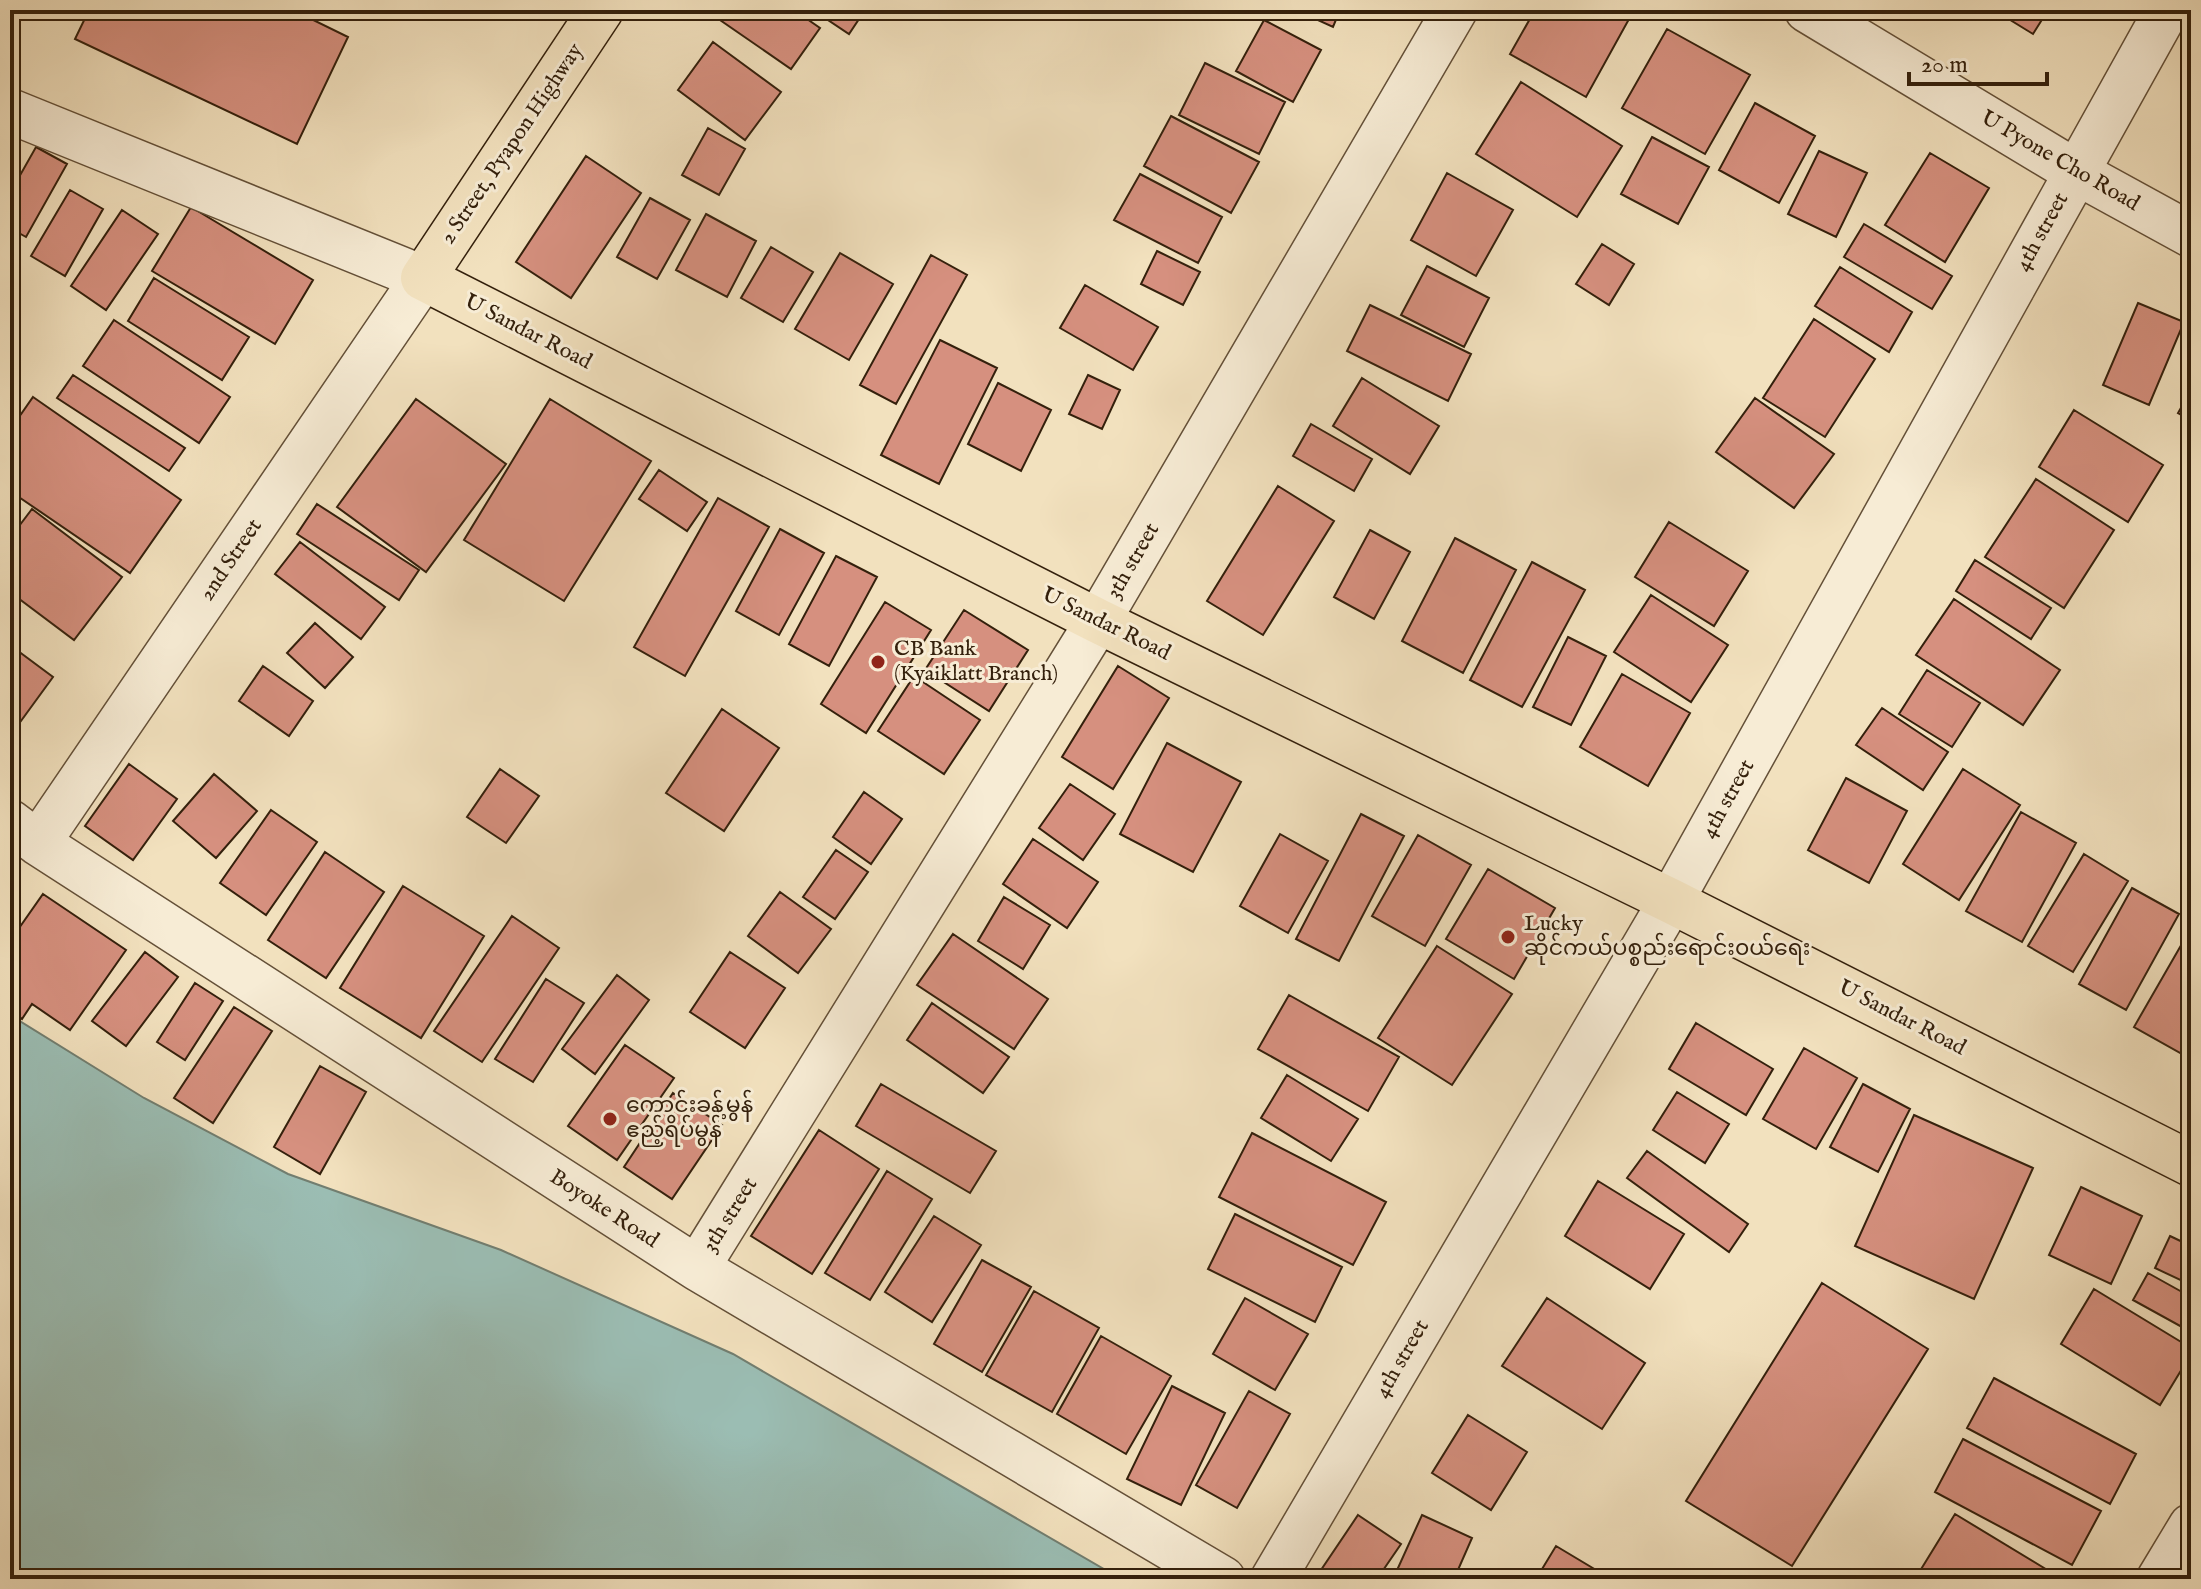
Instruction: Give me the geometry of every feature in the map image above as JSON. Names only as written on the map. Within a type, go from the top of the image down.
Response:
[{"type":"main road","name":"2 Street, Pyapon Highway","points":[[423,278],[601,10]]},
{"type":"main road","name":"U Sandar Road","points":[[423,278],[1098,621],[1671,901],[2191,1164]]},
{"type":"street","name":"3th street","points":[[697,1268],[1098,621],[1455,10]]},
{"type":"street","name":"U Pyone Cho Road","points":[[1807,10],[2076,172],[2191,235]]},
{"type":"street","name":"4th street","points":[[1273,1579],[1671,901],[2167,10]]},
{"type":"street","name":"U Sandar Road","points":[[10,111],[423,278]]},
{"type":"street","name":"2nd Street","points":[[24,833],[423,278]]},
{"type":"street","name":"Boyoke Road","points":[[24,833],[697,1268],[1223,1579]]},
{"type":"street","points":[[2159,1579],[2191,1526]]},
{"type":"water","points":[[10,1015],[144,1098],[288,1174],[501,1250],[733,1354],[1121,1579],[10,1579]]},
{"type":"building","points":[[89,10],[293,10],[348,37],[297,144],[75,39]]},
{"type":"building","points":[[727,10],[794,10],[820,28],[791,69],[720,20]]},
{"type":"building","points":[[813,10],[865,10],[849,34]]},
{"type":"building","points":[[1296,10],[1340,10],[1333,27]]},
{"type":"building","points":[[1535,10],[1634,10],[1586,97],[1510,54]]},
{"type":"building","points":[[1994,10],[2048,10],[2033,34]]},
{"type":"building","points":[[1264,20],[1321,50],[1293,102],[1236,71]]},
{"type":"building","points":[[1667,29],[1750,75],[1705,154],[1622,108]]},
{"type":"building","points":[[713,42],[781,92],[745,140],[678,90]]},
{"type":"building","points":[[1205,63],[1285,102],[1259,154],[1179,115]]},
{"type":"building","points":[[1521,82],[1622,146],[1577,217],[1476,154]]},
{"type":"building","points":[[1755,103],[1815,136],[1779,203],[1719,170]]},
{"type":"building","points":[[1171,116],[1259,162],[1231,213],[1144,166]]},
{"type":"building","points":[[708,128],[745,149],[719,195],[682,175]]},
{"type":"building","points":[[1652,137],[1709,167],[1678,224],[1621,194]]},
{"type":"building","points":[[36,147],[67,164],[26,237],[10,228],[10,193]]},
{"type":"building","points":[[1819,151],[1867,173],[1836,237],[1788,214]]},
{"type":"building","points":[[1930,153],[1989,188],[1945,262],[1885,225]]},
{"type":"building","points":[[586,156],[641,193],[571,298],[516,262]]},
{"type":"building","points":[[1447,173],[1513,210],[1476,276],[1411,240]]},
{"type":"building","points":[[1140,174],[1222,217],[1198,263],[1114,220]]},
{"type":"building","points":[[70,190],[103,209],[65,276],[31,256]]},
{"type":"building","points":[[650,198],[690,220],[657,279],[617,257]]},
{"type":"building","points":[[191,207],[313,280],[275,344],[152,271]]},
{"type":"building","points":[[122,210],[158,234],[106,310],[71,286]]},
{"type":"building","points":[[706,214],[756,241],[727,297],[676,270]]},
{"type":"building","points":[[1864,224],[1952,276],[1932,309],[1844,257]]},
{"type":"building","points":[[1602,244],[1634,264],[1609,305],[1576,284]]},
{"type":"building","points":[[771,247],[813,272],[783,322],[741,298]]},
{"type":"building","points":[[1157,251],[1200,272],[1183,305],[1141,284]]},
{"type":"building","points":[[840,253],[893,284],[849,360],[795,329]]},
{"type":"building","points":[[931,255],[967,275],[896,404],[860,385]]},
{"type":"building","points":[[1427,266],[1489,298],[1464,347],[1401,315]]},
{"type":"building","points":[[1840,267],[1912,312],[1889,352],[1815,306]]},
{"type":"building","points":[[154,278],[249,337],[222,380],[128,321]]},
{"type":"building","points":[[1085,285],[1158,327],[1133,370],[1060,328]]},
{"type":"building","points":[[2138,303],[2184,322],[2149,405],[2103,385]]},
{"type":"building","points":[[1370,305],[1471,354],[1448,401],[1347,351]]},
{"type":"building","points":[[1814,319],[1875,359],[1825,437],[1763,398]]},
{"type":"building","points":[[114,320],[230,397],[199,443],[83,366]]},
{"type":"building","points":[[940,340],[997,368],[939,484],[881,455]]},
{"type":"building","points":[[73,375],[185,448],[169,471],[57,398]]},
{"type":"building","points":[[1088,375],[1120,390],[1102,429],[1069,414]]},
{"type":"building","points":[[1362,378],[1439,426],[1410,474],[1333,426]]},
{"type":"building","points":[[998,383],[1051,410],[1021,471],[968,444]]},
{"type":"building","points":[[2191,390],[2191,420],[2178,413]]},
{"type":"building","points":[[33,397],[181,500],[130,573],[10,491],[10,430]]},
{"type":"building","points":[[1755,398],[1834,454],[1794,508],[1716,452]]},
{"type":"building","points":[[416,399],[506,464],[426,572],[337,507]]},
{"type":"building","points":[[550,399],[651,461],[564,601],[464,540]]},
{"type":"building","points":[[2074,410],[2163,465],[2128,522],[2039,467]]},
{"type":"building","points":[[1311,424],[1372,459],[1354,491],[1293,456]]},
{"type":"building","points":[[659,470],[707,502],[687,531],[639,499]]},
{"type":"building","points":[[2036,479],[2114,530],[2064,608],[1985,557]]},
{"type":"building","points":[[1278,486],[1334,521],[1263,635],[1207,601]]},
{"type":"building","points":[[718,498],[769,527],[685,676],[634,647]]},
{"type":"building","points":[[317,504],[419,570],[399,600],[297,534]]},
{"type":"building","points":[[32,509],[122,577],[74,640],[10,592],[10,538]]},
{"type":"building","points":[[1669,522],[1748,571],[1714,626],[1635,577]]},
{"type":"building","points":[[780,529],[824,553],[779,635],[736,611]]},
{"type":"building","points":[[1370,530],[1410,552],[1374,619],[1334,597]]},
{"type":"building","points":[[1455,538],[1516,570],[1463,673],[1402,641]]},
{"type":"building","points":[[300,542],[385,607],[361,639],[275,574]]},
{"type":"building","points":[[836,556],[877,577],[829,666],[789,644]]},
{"type":"building","points":[[1975,560],[2051,608],[2031,639],[1956,591]]},
{"type":"building","points":[[1532,562],[1585,590],[1522,707],[1470,680]]},
{"type":"building","points":[[1651,595],[1728,645],[1691,702],[1614,652]]},
{"type":"building","points":[[1954,599],[2060,670],[2023,725],[1916,655]]},
{"type":"building","points":[[885,602],[931,630],[866,733],[821,704]]},
{"type":"building","points":[[964,610],[1028,650],[989,711],[925,670]]},
{"type":"building","points":[[315,623],[353,657],[325,688],[287,653]]},
{"type":"building","points":[[1568,637],[1606,656],[1571,725],[1533,707]]},
{"type":"building","points":[[10,645],[53,677],[10,736]]},
{"type":"building","points":[[263,666],[313,701],[289,736],[239,701]]},
{"type":"building","points":[[1118,666],[1169,698],[1113,789],[1062,757]]},
{"type":"building","points":[[1927,670],[1980,703],[1952,747],[1899,714]]},
{"type":"building","points":[[1622,674],[1690,713],[1648,786],[1580,747]]},
{"type":"building","points":[[914,676],[980,720],[944,774],[878,731]]},
{"type":"building","points":[[1882,708],[1948,752],[1923,790],[1856,745]]},
{"type":"building","points":[[722,709],[779,748],[724,831],[666,793]]},
{"type":"building","points":[[1167,743],[1241,782],[1193,872],[1120,834]]},
{"type":"building","points":[[129,764],[177,799],[133,860],[85,826]]},
{"type":"building","points":[[500,769],[539,796],[506,843],[467,817]]},
{"type":"building","points":[[1963,769],[2020,805],[1959,900],[1903,864]]},
{"type":"building","points":[[214,774],[257,811],[216,858],[173,821]]},
{"type":"building","points":[[1846,778],[1907,811],[1869,883],[1808,850]]},
{"type":"building","points":[[1070,784],[1115,814],[1083,860],[1039,828]]},
{"type":"building","points":[[864,792],[902,819],[871,864],[833,837]]},
{"type":"building","points":[[271,810],[317,842],[266,915],[220,883]]},
{"type":"building","points":[[2021,812],[2076,843],[2022,942],[1966,911]]},
{"type":"building","points":[[1361,814],[1404,836],[1339,961],[1296,939]]},
{"type":"building","points":[[1280,834],[1328,861],[1288,933],[1240,906]]},
{"type":"building","points":[[1418,835],[1471,865],[1425,946],[1372,916]]},
{"type":"building","points":[[1033,839],[1098,882],[1067,928],[1003,884]]},
{"type":"building","points":[[836,850],[868,872],[835,919],[803,897]]},
{"type":"building","points":[[325,852],[384,892],[326,978],[268,940]]},
{"type":"building","points":[[2084,854],[2128,881],[2073,972],[2028,946]]},
{"type":"building","points":[[1488,869],[1555,908],[1514,979],[1446,939]]},
{"type":"building","points":[[403,886],[484,936],[421,1038],[340,988]]},
{"type":"building","points":[[2132,888],[2179,914],[2126,1010],[2079,984]]},
{"type":"building","points":[[780,892],[831,929],[798,973],[748,936]]},
{"type":"building","points":[[43,894],[126,950],[70,1030],[32,1004],[22,1019],[10,1010],[10,941]]},
{"type":"building","points":[[1004,897],[1050,925],[1023,969],[978,941]]},
{"type":"building","points":[[512,916],[559,948],[482,1062],[434,1031]]},
{"type":"building","points":[[2191,928],[2191,1059],[2134,1027]]},
{"type":"building","points":[[953,934],[1048,999],[1014,1049],[917,985]]},
{"type":"building","points":[[1437,946],[1512,994],[1452,1085],[1378,1038]]},
{"type":"building","points":[[145,952],[178,977],[126,1046],[92,1021]]},
{"type":"building","points":[[730,952],[785,988],[745,1048],[690,1012]]},
{"type":"building","points":[[617,975],[649,1000],[595,1074],[562,1049]]},
{"type":"building","points":[[546,979],[584,1003],[533,1082],[495,1059]]},
{"type":"building","points":[[195,983],[223,1001],[185,1060],[157,1042]]},
{"type":"building","points":[[1289,995],[1399,1057],[1368,1111],[1258,1049]]},
{"type":"building","points":[[932,1003],[1009,1057],[983,1093],[907,1040]]},
{"type":"building","points":[[234,1007],[272,1031],[213,1123],[174,1098]]},
{"type":"building","points":[[1696,1023],[1773,1069],[1746,1115],[1669,1069]]},
{"type":"building","points":[[625,1045],[674,1078],[617,1160],[568,1126]]},
{"type":"building","points":[[1804,1048],[1857,1078],[1816,1149],[1763,1119]]},
{"type":"building","points":[[320,1066],[366,1092],[320,1174],[274,1147]]},
{"type":"building","points":[[1287,1075],[1358,1119],[1331,1161],[1261,1118]]},
{"type":"building","points":[[881,1084],[996,1151],[970,1193],[856,1126]]},
{"type":"building","points":[[1863,1084],[1910,1109],[1878,1172],[1830,1147]]},
{"type":"building","points":[[1677,1092],[1729,1124],[1705,1163],[1653,1130]]},
{"type":"building","points":[[673,1093],[722,1125],[672,1199],[624,1167]]},
{"type":"building","points":[[1914,1115],[2033,1168],[1974,1299],[1855,1246]]},
{"type":"building","points":[[819,1130],[879,1169],[812,1274],[751,1236]]},
{"type":"building","points":[[1252,1133],[1386,1202],[1353,1265],[1219,1197]]},
{"type":"building","points":[[1647,1151],[1748,1224],[1729,1252],[1627,1178]]},
{"type":"building","points":[[887,1171],[932,1199],[870,1300],[825,1273]]},
{"type":"building","points":[[1598,1181],[1684,1234],[1650,1289],[1565,1236]]},
{"type":"building","points":[[2081,1187],[2142,1216],[2111,1284],[2049,1255]]},
{"type":"building","points":[[1235,1214],[1342,1267],[1315,1322],[1208,1269]]},
{"type":"building","points":[[934,1216],[981,1245],[932,1322],[885,1292]]},
{"type":"building","points":[[2170,1236],[2191,1246],[2191,1285],[2155,1268]]},
{"type":"building","points":[[982,1260],[1031,1287],[982,1372],[934,1344]]},
{"type":"building","points":[[2148,1273],[2191,1297],[2191,1332],[2133,1300]]},
{"type":"building","points":[[1822,1283],[1928,1349],[1792,1566],[1686,1501]]},
{"type":"building","points":[[2094,1289],[2191,1348],[2191,1354],[2160,1405],[2061,1344]]},
{"type":"building","points":[[1034,1291],[1099,1328],[1052,1412],[986,1375]]},
{"type":"building","points":[[1245,1298],[1308,1334],[1275,1390],[1213,1354]]},
{"type":"building","points":[[1547,1298],[1645,1363],[1602,1429],[1502,1366]]},
{"type":"building","points":[[1101,1336],[1171,1376],[1126,1454],[1057,1414]]},
{"type":"building","points":[[1994,1378],[2136,1454],[2110,1504],[1967,1428]]},
{"type":"building","points":[[1172,1386],[1225,1413],[1181,1505],[1127,1479]]},
{"type":"building","points":[[1249,1391],[1290,1414],[1237,1508],[1196,1485]]},
{"type":"building","points":[[1468,1415],[1527,1452],[1491,1510],[1432,1473]]},
{"type":"building","points":[[1963,1439],[2101,1511],[2072,1565],[1935,1492]]},
{"type":"building","points":[[1955,1514],[2049,1571],[2044,1579],[1915,1579]]},
{"type":"building","points":[[1358,1515],[1401,1544],[1377,1579],[1335,1579],[1321,1570]]},
{"type":"building","points":[[1422,1515],[1472,1538],[1454,1579],[1393,1579]]},
{"type":"building","points":[[1556,1546],[1611,1579],[1536,1579]]},
{"type":"place","name":"CB Bank (Kyaiklatt Branch)","points":[[878,662]]},
{"type":"place","name":"Lucky ဆိုင်ကယ်ပစ္စည်းရောင်း၀ယ်ရေး","points":[[1508,937]]},
{"type":"place","name":"ကောင်းခန့်မွန် ဧည့်ရိပ်မွန်","points":[[610,1119]]}]
